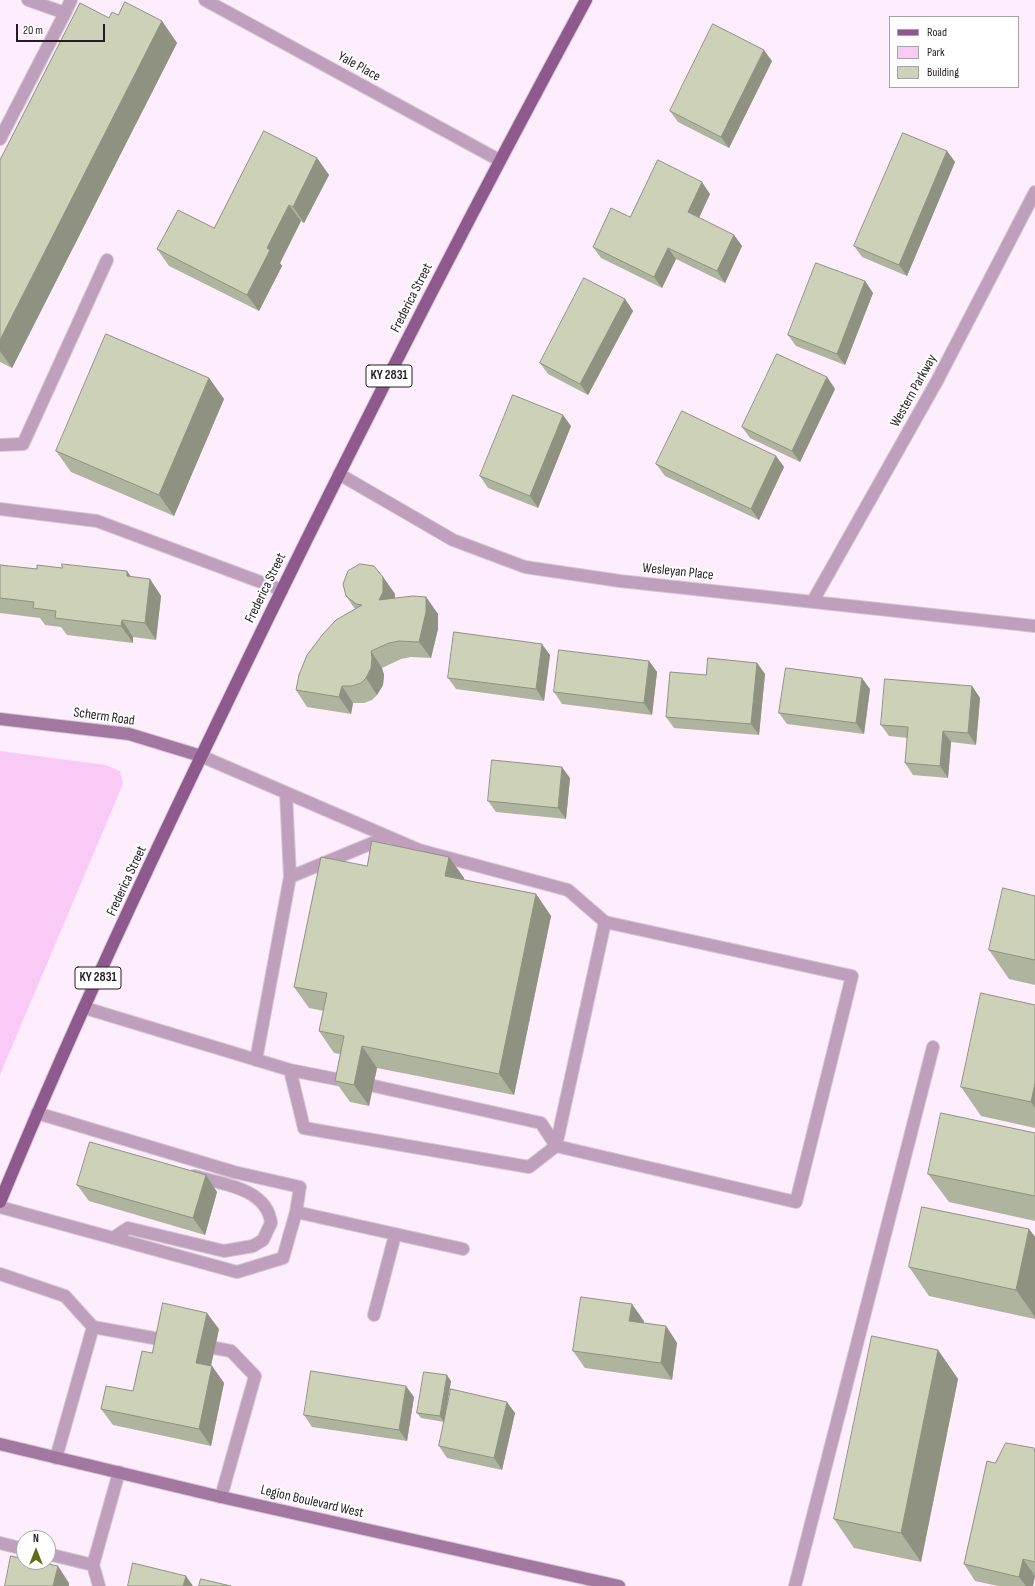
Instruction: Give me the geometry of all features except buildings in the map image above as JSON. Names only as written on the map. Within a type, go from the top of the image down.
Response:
[{"type":"main road","name":"Frederica Street","points":[[0,1202],[37,1114],[200,756],[339,474],[499,160],[586,0]]},
{"type":"street","points":[[28,0],[65,13]]},
{"type":"street","points":[[0,139],[71,0]]},
{"type":"street","name":"Yale Place","points":[[205,0],[499,160]]},
{"type":"street","name":"Western Parkway","points":[[813,601],[937,381],[1035,192]]},
{"type":"street","points":[[0,445],[23,444],[107,260]]},
{"type":"street","name":"Wesleyan Place","points":[[339,474],[453,540],[525,567],[620,581],[1035,626]]},
{"type":"street","points":[[0,509],[96,521],[282,590]]},
{"type":"street","name":"Scherm Road","points":[[0,719],[129,734],[200,756]]},
{"type":"street","points":[[200,756],[419,850],[568,890],[605,922],[852,976],[796,1202],[556,1146],[541,1123],[374,1086]]},
{"type":"street","points":[[256,1060],[290,877],[286,793]]},
{"type":"street","points":[[290,877],[387,837]]},
{"type":"street","points":[[290,1070],[304,1128],[529,1167],[556,1146],[605,922]]},
{"type":"street","points":[[85,1008],[290,1070],[354,1082]]},
{"type":"street","points":[[795,1586],[933,1047]]},
{"type":"street","points":[[0,1207],[237,1272],[283,1258],[296,1212],[300,1187],[129,1147],[37,1114]]},
{"type":"street","points":[[113,1238],[128,1228],[224,1251],[253,1246],[263,1240],[271,1223],[268,1211],[261,1199],[248,1192],[179,1172]]},
{"type":"street","points":[[296,1212],[463,1249]]},
{"type":"street","points":[[374,1315],[395,1235]]},
{"type":"street","points":[[0,1274],[65,1296],[93,1327],[170,1341]]},
{"type":"street","points":[[56,1458],[93,1327]]},
{"type":"street","points":[[215,1348],[231,1351],[255,1376],[221,1497]]},
{"type":"street","name":"Legion Boulevard West","points":[[0,1444],[221,1497],[619,1586]]},
{"type":"street","points":[[99,1586],[93,1565],[119,1472]]},
{"type":"street","points":[[0,1543],[16,1547]]},
{"type":"street","points":[[56,1556],[93,1565]]},
{"type":"green space","points":[[0,751],[106,765],[120,771],[123,784],[0,1075]]}]
